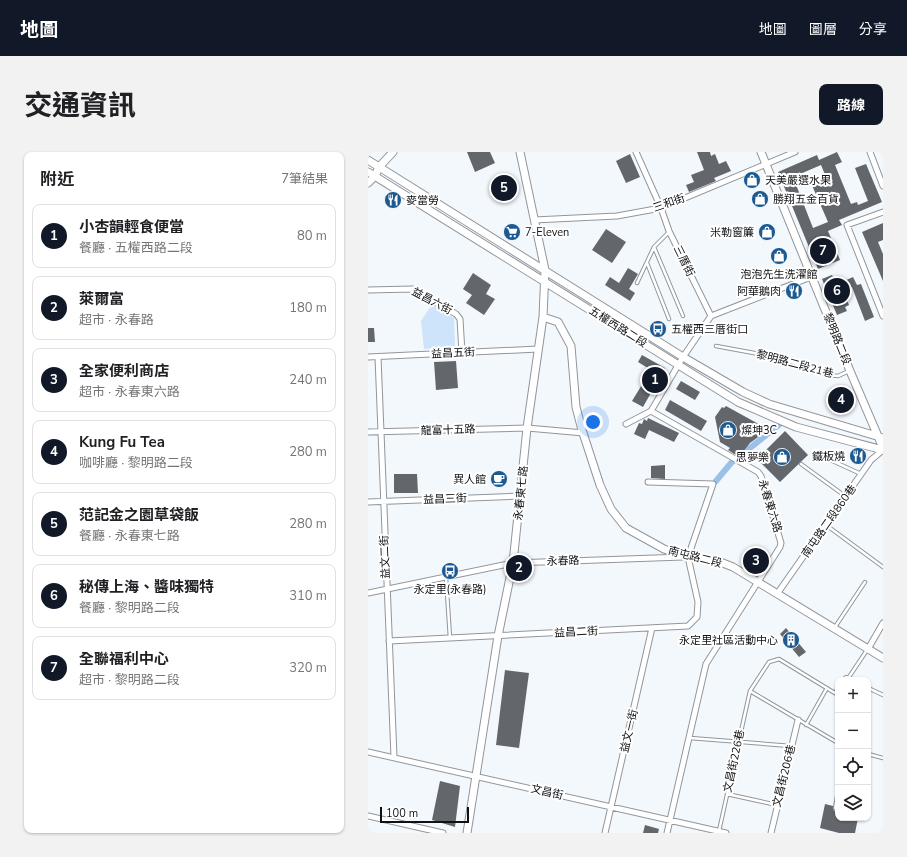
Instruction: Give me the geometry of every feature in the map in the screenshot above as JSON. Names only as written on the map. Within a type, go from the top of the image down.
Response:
[{"type":"main road","points":[[368,183],[375,176],[379,167],[393,152]]},
{"type":"main road","name":"永春東七路","points":[[468,833],[498,636],[513,563],[522,496],[527,428],[543,317],[545,270],[520,152]]},
{"type":"main road","name":"黎明路二段","points":[[761,152],[850,371],[880,437],[883,449]]},
{"type":"main road","name":"五權西路二段","points":[[368,160],[683,357],[743,392],[769,404],[880,437]]},
{"type":"main road","points":[[368,172],[379,167]]},
{"type":"main road","name":"五權西路二段","points":[[368,172],[738,402],[796,427],[883,449]]},
{"type":"main road","name":"南屯路二段","points":[[543,317],[558,322],[571,346],[576,407],[600,485],[611,509],[624,526],[664,549],[688,557],[706,558],[721,562],[758,582],[883,658]]},
{"type":"street","name":"三厝街","points":[[636,152],[661,208],[669,231],[711,316]]},
{"type":"street","name":"三和街","points":[[534,220],[617,216],[661,208],[795,152]]},
{"type":"street","points":[[870,152],[883,186]]},
{"type":"street","points":[[883,212],[847,225],[883,316]]},
{"type":"street","points":[[626,424],[651,411],[683,357],[711,316],[811,277]]},
{"type":"street","name":"益昌六街","points":[[368,290],[413,289],[456,314],[460,319],[462,353]]},
{"type":"street","name":"益昌五街","points":[[368,357],[538,349]]},
{"type":"street","name":"益文二街","points":[[378,357],[386,589],[394,757]]},
{"type":"street","name":"永春東六路","points":[[651,411],[758,472],[762,476],[781,543],[780,547],[706,664],[667,833]]},
{"type":"street","name":"龍富十五路","points":[[368,432],[527,428],[584,433]]},
{"type":"street","name":"南屯路二段860巷","points":[[777,594],[871,460],[883,449]]},
{"type":"street","points":[[648,482],[713,484],[688,557]]},
{"type":"street","name":"益昌三街","points":[[368,502],[522,496]]},
{"type":"street","name":"永春路","points":[[368,593],[513,563],[688,557]]},
{"type":"street","name":"益昌二街","points":[[389,641],[688,626],[697,617],[698,602],[688,557]]},
{"type":"street","points":[[868,649],[883,623]]},
{"type":"street","name":"益文一街","points":[[605,833],[652,628]]},
{"type":"street","name":"文昌街206巷","points":[[771,833],[798,720]]},
{"type":"street","name":"文昌街","points":[[368,752],[726,833]]},
{"type":"street","points":[[368,816],[421,831],[443,833]]},
{"type":"lane","points":[[637,283],[654,248],[669,231]]},
{"type":"lane","points":[[654,248],[682,316]]},
{"type":"lane","points":[[647,263],[669,319]]},
{"type":"lane","name":"黎明路二段21巷","points":[[716,346],[781,358],[827,375],[838,376],[850,371]]},
{"type":"lane","points":[[824,457],[861,475]]},
{"type":"lane","points":[[801,464],[846,496]]},
{"type":"lane","points":[[826,525],[883,567]]},
{"type":"lane","points":[[446,577],[450,638]]},
{"type":"lane","points":[[834,628],[865,582]]},
{"type":"lane","points":[[849,677],[868,649]]},
{"type":"lane","name":"文昌街226巷","points":[[719,832],[750,691],[769,662],[779,659],[835,693]]},
{"type":"lane","points":[[806,725],[827,688]]},
{"type":"lane","points":[[871,689],[883,695]]},
{"type":"lane","points":[[750,691],[835,741]]},
{"type":"lane","points":[[690,738],[792,746]]},
{"type":"lane","points":[[871,755],[883,758]]},
{"type":"lane","points":[[727,794],[778,805]]},
{"type":"lane","points":[[834,808],[835,804]]},
{"type":"shaded area","points":[[432,304],[454,318],[455,346],[424,349],[421,321]]},
{"type":"building","points":[[467,152],[490,152],[495,163],[475,172]]},
{"type":"building","points":[[697,152],[710,152],[711,156],[715,154],[719,164],[726,161],[731,171],[714,178],[716,181],[689,192],[686,185],[694,182],[691,175],[704,170]]},
{"type":"building","points":[[837,152],[842,162],[835,165],[851,204],[857,202],[858,205],[868,201],[855,168],[866,164],[882,202],[839,220],[842,225],[828,231],[840,260],[818,269],[778,172],[817,155],[819,160]],"holes":[[[821,165],[826,177],[811,183],[828,222],[813,228],[793,177]]]},
{"type":"building","points":[[630,154],[640,177],[626,183],[616,161]]},
{"type":"building","points":[[883,223],[883,240],[878,242],[883,254],[883,281],[862,232]]},
{"type":"building","points":[[606,229],[626,242],[612,263],[592,250]]},
{"type":"building","points":[[628,268],[638,274],[629,289],[635,293],[630,301],[605,285],[610,277],[619,283]]},
{"type":"building","points":[[473,273],[491,285],[486,294],[495,299],[484,315],[466,303],[472,295],[463,289]]},
{"type":"building","points":[[832,275],[834,279],[840,276],[842,282],[853,277],[857,285],[861,284],[874,317],[865,321],[852,287],[843,290],[849,305],[845,307],[847,311],[837,315],[822,279]]},
{"type":"building","points":[[368,328],[374,328],[375,342],[368,342]]},
{"type":"building","points":[[642,355],[665,368],[643,407],[632,401],[651,370],[638,362]]},
{"type":"building","points":[[456,361],[458,388],[436,390],[434,362]]},
{"type":"building","points":[[681,381],[700,392],[695,400],[676,389]]},
{"type":"building","points":[[670,400],[707,421],[701,431],[665,410]]},
{"type":"building","points":[[726,406],[766,428],[761,435],[750,443],[739,457],[728,450],[730,448],[720,442],[715,417],[722,407],[724,408]]},
{"type":"building","points":[[648,418],[679,433],[674,442],[649,430],[645,439],[634,434],[639,423],[642,424],[644,419],[647,421]]},
{"type":"building","name":"思夢樂","points":[[785,431],[808,455],[780,482],[757,459]]},
{"type":"building","points":[[665,465],[665,479],[651,478],[651,466]]},
{"type":"building","points":[[394,474],[417,474],[418,493],[394,493]]},
{"type":"building","name":"永定里社區活動中心","points":[[786,628],[806,652],[799,657],[780,634]]},
{"type":"building","points":[[505,670],[529,673],[519,748],[496,745]]},
{"type":"building","points":[[440,781],[460,786],[455,827],[432,820]]},
{"type":"building","points":[[825,804],[833,806],[835,811],[835,821],[857,821],[855,833],[839,833],[820,828]]},
{"type":"building","points":[[645,825],[659,829],[658,833],[643,833]]},
{"type":"waterway","points":[[716,481],[731,463],[779,425]]},
{"type":"place","name":"天美嚴選水果","points":[[752,180]]},
{"type":"place","name":"范記金之園草袋飯","points":[[504,188]]},
{"type":"place","name":"勝翔五金百貨","points":[[760,199]]},
{"type":"place","name":"麥當勞","points":[[393,200]]},
{"type":"place","name":"7-Eleven","points":[[512,232]]},
{"type":"place","name":"米勒窗簾","points":[[767,232]]},
{"type":"place","name":"全聯福利中心","points":[[823,251]]},
{"type":"place","name":"泡泡先生洗濯館","points":[[779,256]]},
{"type":"place","name":"阿華鵝肉","points":[[794,291]]},
{"type":"place","name":"秘傳上海、醬味獨特","points":[[837,291]]},
{"type":"place","name":"五權西三厝街口","points":[[658,329]]},
{"type":"place","name":"小杏韻輕食便當","points":[[655,380]]},
{"type":"place","name":"Kung Fu Tea","points":[[841,400]]},
{"type":"place","name":"燦坤3C","points":[[728,430]]},
{"type":"place","name":"鐵板燒","points":[[858,456]]},
{"type":"place","name":"思夢樂","points":[[782,457]]},
{"type":"place","name":"異人館","points":[[499,479]]},
{"type":"place","name":"全家便利商店","points":[[756,561]]},
{"type":"place","name":"萊爾富","points":[[519,568]]},
{"type":"place","name":"永定里(永春路)","points":[[450,571]]},
{"type":"place","name":"永定里社區活動中心","points":[[791,640]]}]
